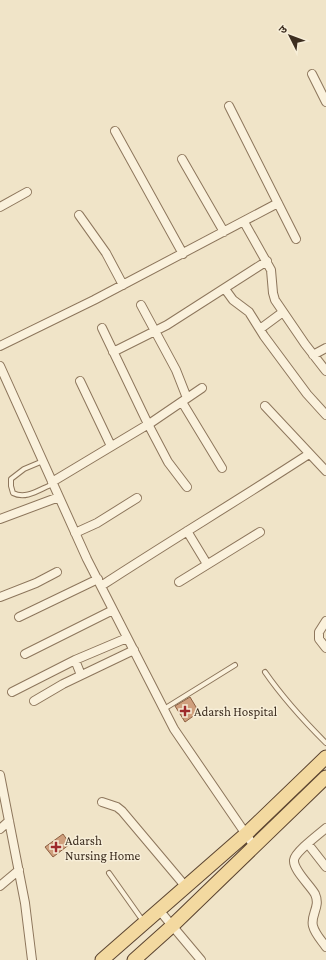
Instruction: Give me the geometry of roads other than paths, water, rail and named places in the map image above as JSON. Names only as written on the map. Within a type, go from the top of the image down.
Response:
[{"type":"main road","points":[[102,960],[246,834],[326,757]]},
{"type":"main road","points":[[134,960],[172,926],[326,778]]},
{"type":"street","points":[[312,74],[326,102]]},
{"type":"street","points":[[229,106],[296,239]]},
{"type":"street","points":[[115,131],[183,254]]},
{"type":"street","points":[[182,159],[224,232]]},
{"type":"street","points":[[0,207],[26,192]]},
{"type":"street","points":[[0,346],[123,285],[278,203]]},
{"type":"street","points":[[79,215],[106,253],[123,285]]},
{"type":"street","points":[[244,222],[271,270],[275,300],[313,355],[326,371]]},
{"type":"street","points":[[113,352],[168,325],[267,261]]},
{"type":"street","points":[[225,288],[233,300],[249,312],[307,394],[326,415]]},
{"type":"street","points":[[141,305],[176,370],[184,400],[222,468]]},
{"type":"street","points":[[260,329],[283,312]]},
{"type":"street","points":[[102,328],[168,462],[187,487]]},
{"type":"street","points":[[313,355],[326,348]]},
{"type":"street","points":[[0,366],[75,533],[174,730],[254,846]]},
{"type":"street","points":[[80,381],[111,446]]},
{"type":"street","points":[[0,388],[8,384]]},
{"type":"street","points":[[53,482],[148,424],[202,388]]},
{"type":"street","points":[[265,406],[326,472]]},
{"type":"street","points":[[19,617],[99,583],[206,521],[309,454]]},
{"type":"street","points":[[0,519],[59,497]]},
{"type":"street","points":[[75,533],[97,523],[137,498]]},
{"type":"street","points":[[187,531],[207,564]]},
{"type":"street","points":[[179,582],[260,532]]},
{"type":"street","points":[[0,596],[57,572]]},
{"type":"street","points":[[25,654],[113,610]]},
{"type":"street","points":[[326,621],[318,632],[319,639],[326,648]]},
{"type":"street","points":[[12,692],[75,660],[127,638]]},
{"type":"street","points":[[34,701],[81,675],[134,650]]},
{"type":"street","points":[[75,660],[81,675]]},
{"type":"street","points":[[0,775],[25,903],[32,960]]},
{"type":"street","points":[[102,802],[117,807],[122,811],[186,887]]},
{"type":"street","points":[[0,829],[9,821]]},
{"type":"street","points":[[326,828],[296,855],[294,862],[296,868],[314,894],[317,906],[313,926],[326,947]]},
{"type":"street","points":[[308,844],[326,867]]},
{"type":"street","points":[[0,886],[19,870]]},
{"type":"street","points":[[159,910],[201,960]]},
{"type":"lane","points":[[43,461],[24,469],[11,479],[13,493],[18,496],[29,494],[53,482]]},
{"type":"lane","points":[[164,709],[235,665]]},
{"type":"lane","points":[[264,672],[280,694],[326,744]]},
{"type":"lane","points":[[109,873],[144,923]]},
{"type":"place","name":"Adarsh Hospital","points":[[185,711]]},
{"type":"place","name":"Adarsh Nursing Home","points":[[56,847]]}]
